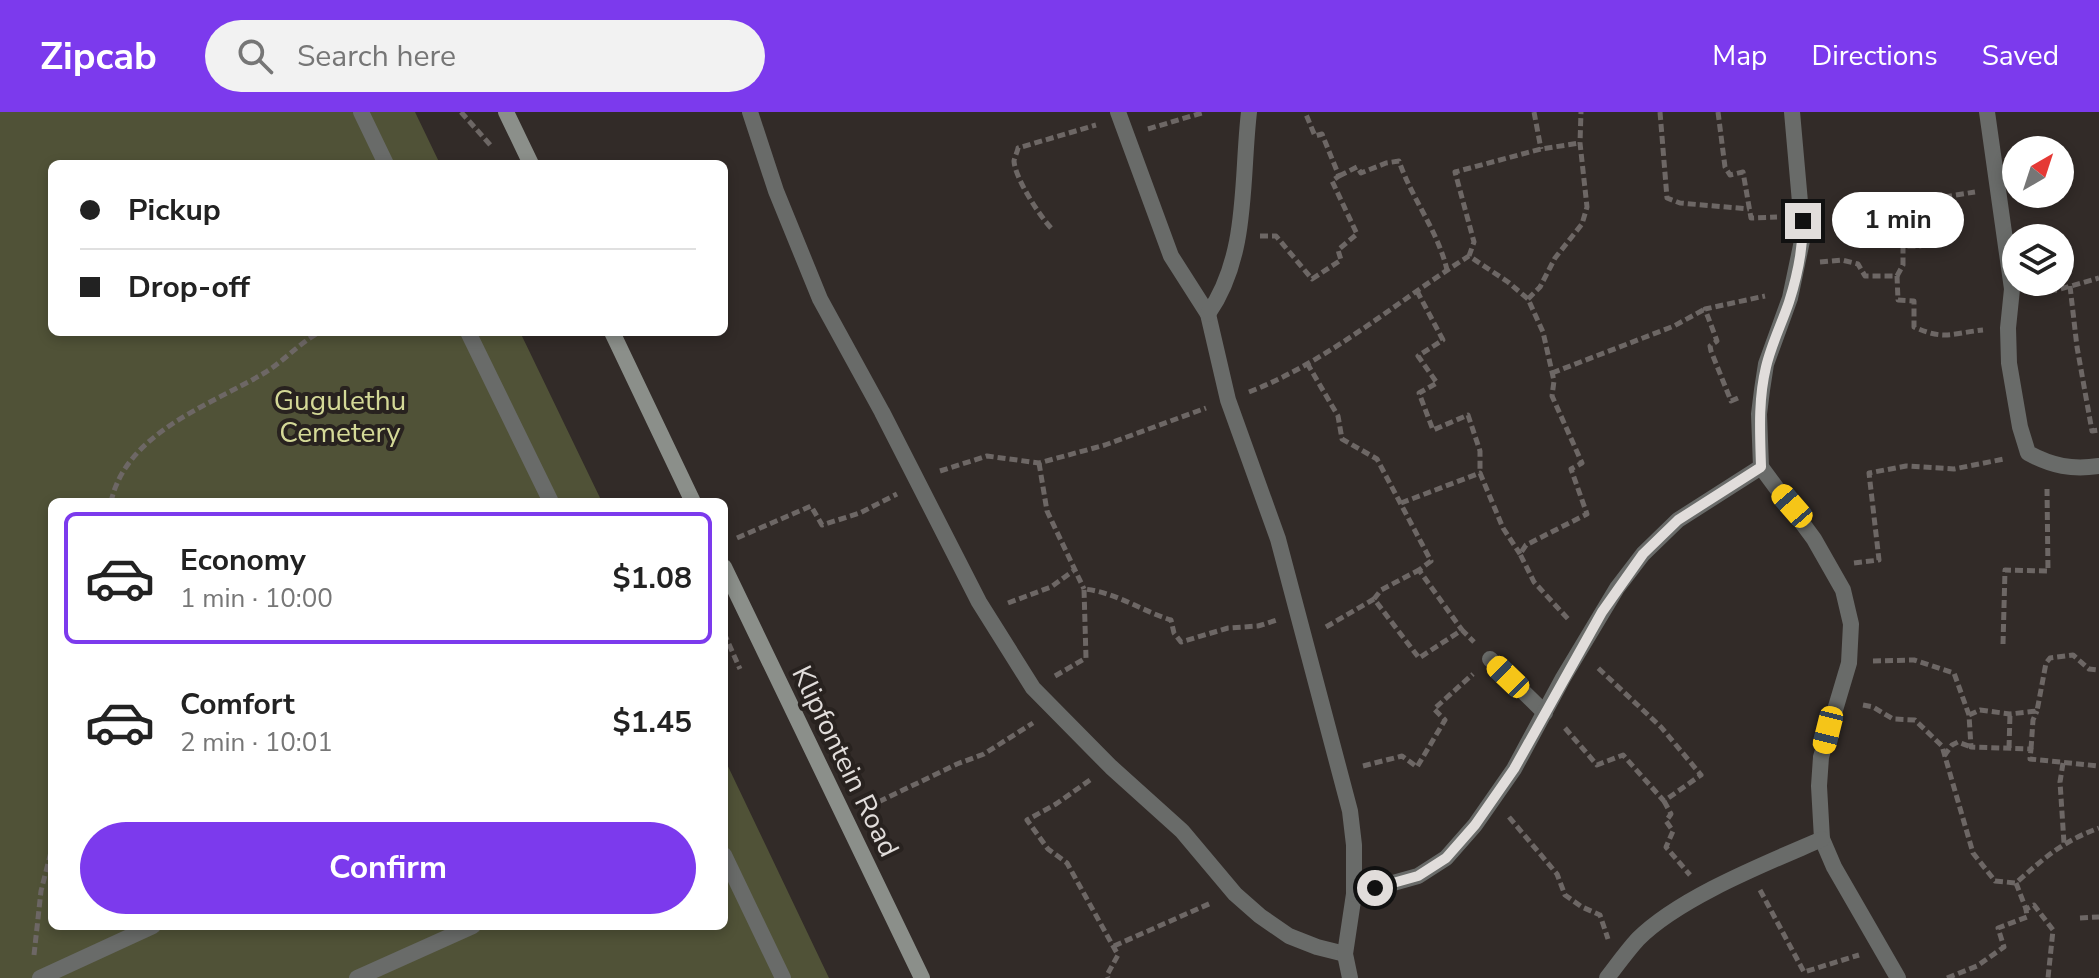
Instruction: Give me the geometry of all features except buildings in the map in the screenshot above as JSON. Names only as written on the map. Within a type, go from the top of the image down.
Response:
[{"type":"main road","points":[[506,112],[529,160]]},
{"type":"main road","points":[[614,336],[691,498]]},
{"type":"main road","name":"Klipfontein Road","points":[[728,575],[922,978]]},
{"type":"street","points":[[361,112],[384,160]]},
{"type":"street","points":[[750,112],[776,191],[820,299],[979,602],[1033,688],[1111,767],[1182,831],[1235,894],[1289,936],[1345,954]]},
{"type":"street","points":[[1208,314],[1230,274],[1239,236],[1249,112]]},
{"type":"street","points":[[1792,112],[1803,221],[1790,298],[1766,364],[1759,414],[1761,467],[1792,506],[1832,566],[1843,590],[1851,624],[1849,663],[1821,757],[1822,839],[1834,867],[1898,978]]},
{"type":"street","points":[[1987,112],[2004,224]]},
{"type":"street","points":[[1119,115],[1171,256],[1208,314],[1228,400],[1278,539],[1350,811],[1354,894],[1345,954],[1350,978]]},
{"type":"street","points":[[2011,296],[2008,328],[2012,385],[2028,453],[2047,464],[2064,468],[2099,466]]},
{"type":"street","points":[[470,336],[549,498]]},
{"type":"street","points":[[1354,894],[1418,876],[1435,867],[1475,825],[1514,769],[1617,588],[1643,554],[1678,520],[1761,467]]},
{"type":"street","points":[[1490,659],[1545,713]]},
{"type":"street","points":[[1607,978],[1638,940],[1659,921],[1750,871],[1822,839]]},
{"type":"street","points":[[728,863],[783,978]]},
{"type":"street","points":[[35,972],[143,930]]},
{"type":"street","points":[[357,978],[464,930]]},
{"type":"path","points":[[461,112],[495,151]]},
{"type":"path","points":[[1126,136],[1202,112]]},
{"type":"path","points":[[1305,112],[1315,136],[1322,134],[1339,176]]},
{"type":"path","points":[[1534,112],[1541,149]]},
{"type":"path","points":[[1528,299],[1540,287],[1555,258],[1582,224],[1587,207],[1580,143],[1581,112]]},
{"type":"path","points":[[1660,112],[1667,198],[1680,203],[1749,209]]},
{"type":"path","points":[[1718,112],[1725,167],[1730,175],[1743,172],[1751,218],[1803,221]]},
{"type":"path","points":[[1051,228],[1041,217],[1019,176],[1014,160],[1018,148],[1119,115]]},
{"type":"path","points":[[737,538],[811,506],[822,525],[860,513],[892,498],[915,478],[987,456],[1039,463],[1105,445],[1285,378],[1389,313],[1469,256],[1474,242],[1455,172],[1541,149],[1580,143]]},
{"type":"path","points":[[1239,236],[1276,236],[1312,279],[1341,260],[1338,250],[1357,234],[1332,181],[1357,167],[1361,173],[1399,161],[1405,180],[1443,252],[1447,270]]},
{"type":"path","points":[[2000,194],[1969,192],[1918,201],[1920,246],[1903,246],[1903,265],[1897,276],[1898,300],[1914,301],[1914,327],[1940,336],[1953,337],[2008,328]]},
{"type":"path","points":[[1469,256],[1528,299],[1543,332],[1552,373],[1552,396],[1582,463],[1571,469],[1587,514],[1526,545],[1520,554]]},
{"type":"path","points":[[1798,262],[1842,260],[1858,264],[1865,276],[1897,276]]},
{"type":"path","points":[[2074,285],[2099,278]]},
{"type":"path","points":[[1417,291],[1443,340],[1418,356],[1437,383],[1419,393],[1433,430],[1468,415],[1480,451],[1480,473],[1503,528],[1534,582],[1570,621],[1584,644],[1622,688],[1661,727],[1701,775],[1664,801]]},
{"type":"path","points":[[1552,373],[1674,326],[1705,309],[1781,293],[1790,298]]},
{"type":"path","points":[[2071,296],[2092,431],[2099,430]]},
{"type":"path","points":[[1705,309],[1717,341],[1710,346],[1711,351],[1731,401],[1762,390]]},
{"type":"path","points":[[112,498],[115,485],[144,445],[195,411],[268,371],[297,345],[313,336]]},
{"type":"path","points":[[1305,641],[1431,561],[1377,459],[1342,439],[1338,416],[1307,363]]},
{"type":"path","points":[[1832,566],[1879,560],[1869,473],[1906,466],[1954,469],[2028,453]]},
{"type":"path","points":[[1033,688],[1086,658],[1084,589],[1047,511],[1039,463]]},
{"type":"path","points":[[2003,644],[2005,570],[2048,571],[2047,464]]},
{"type":"path","points":[[1400,503],[1480,473]]},
{"type":"path","points":[[1340,773],[1402,756],[1417,767],[1445,720],[1434,709],[1490,659],[1462,630],[1419,570]]},
{"type":"path","points":[[979,602],[1004,604],[1051,587],[1073,571]]},
{"type":"path","points":[[1084,589],[1100,591],[1171,620],[1174,633],[1181,642],[1228,628],[1258,626],[1297,615]]},
{"type":"path","points":[[1374,599],[1419,658],[1462,630]]},
{"type":"path","points":[[728,641],[740,669]]},
{"type":"path","points":[[2099,670],[2089,669],[2073,655],[2050,658],[2046,663],[2033,720],[2030,759],[2099,766]]},
{"type":"path","points":[[1849,663],[1914,660],[1954,673],[1969,715],[1971,747]]},
{"type":"path","points":[[1839,700],[1873,707],[1893,719],[1915,720],[1942,746],[1973,853],[1995,881],[2016,883],[2064,843],[2099,828]]},
{"type":"path","points":[[867,808],[984,754],[1055,709]]},
{"type":"path","points":[[1969,715],[1980,710],[2010,714],[2037,711]]},
{"type":"path","points":[[1545,713],[1565,727],[1597,765],[1623,755],[1664,801],[1671,814],[1666,821],[1673,831],[1666,847],[1707,894]]},
{"type":"path","points":[[2009,748],[2010,714]]},
{"type":"path","points":[[1944,756],[1958,742],[1971,747],[2031,749]]},
{"type":"path","points":[[2063,763],[2060,782],[2064,843]]},
{"type":"path","points":[[1108,978],[1118,955],[1114,946],[1067,863],[1048,849],[1027,820],[1111,767]]},
{"type":"path","points":[[1489,803],[1506,814],[1557,874],[1565,895],[1600,915],[1614,953],[1622,959]]},
{"type":"path","points":[[35,972],[41,891],[48,864]]},
{"type":"path","points":[[1750,871],[1804,972],[1880,949]]},
{"type":"path","points":[[1947,978],[1977,966],[2004,947],[1998,928],[2027,917],[2016,883]]},
{"type":"path","points":[[1114,946],[1166,921],[1235,894]]},
{"type":"path","points":[[2026,909],[2034,905],[2053,930],[2048,978]]},
{"type":"path","points":[[2080,918],[2099,917]]},
{"type":"green space","name":"Gugulethu Cemetery","points":[[0,112],[415,112],[438,160],[48,160],[48,336],[522,336],[600,498],[48,498],[48,930],[728,930],[728,766],[829,978],[0,978]]},
{"type":"route","points":[[1375,888],[1418,876],[1446,858],[1475,825],[1514,769],[1602,612],[1643,554],[1678,520],[1761,467],[1759,414],[1766,364],[1790,298],[1803,236],[1803,221]]}]
